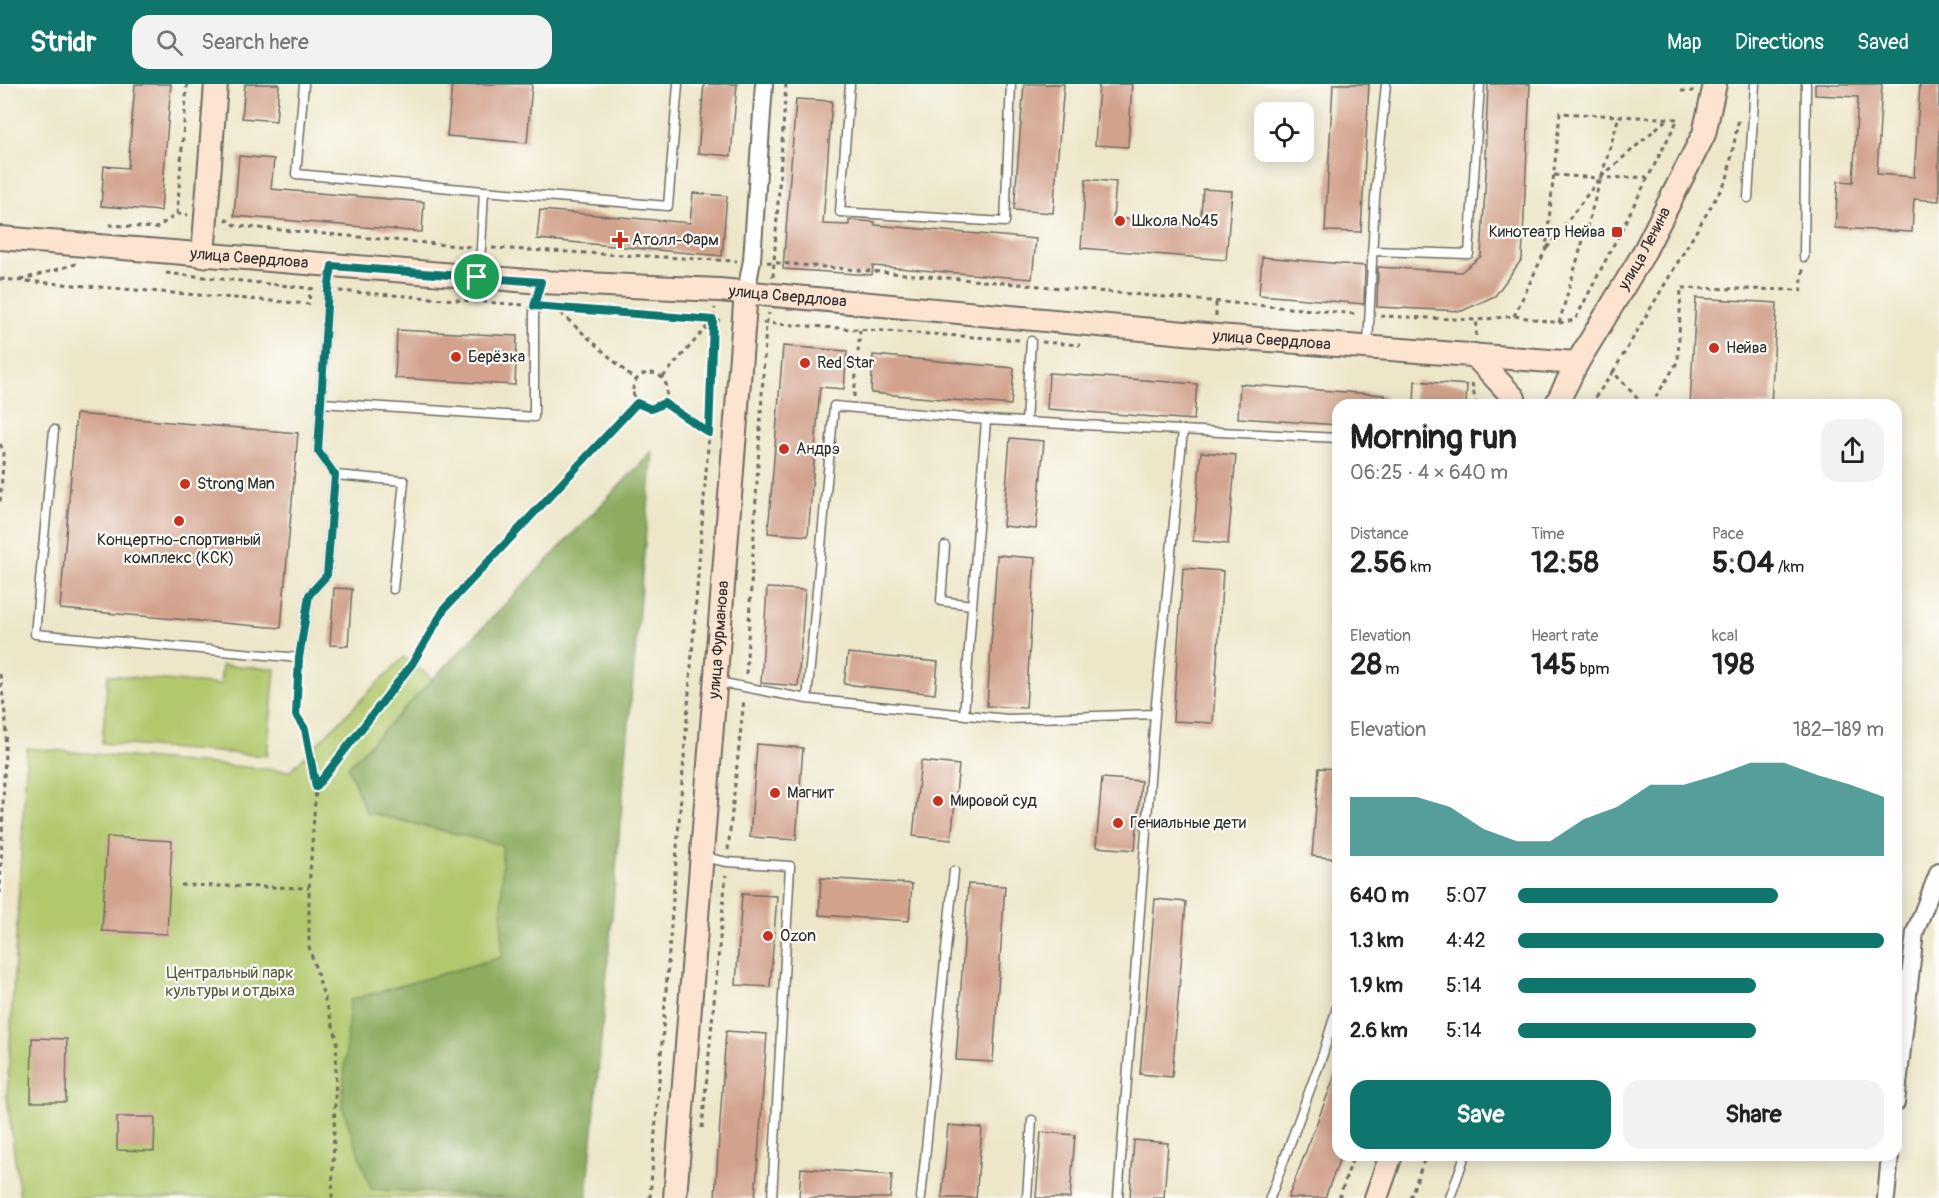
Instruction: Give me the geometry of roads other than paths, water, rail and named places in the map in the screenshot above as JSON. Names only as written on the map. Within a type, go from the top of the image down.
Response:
[{"type":"main road","points":[[203,256],[216,84]]},
{"type":"main road","name":"улица Ленина","points":[[1559,399],[1577,363],[1642,256],[1704,134],[1714,88]]},
{"type":"main road","name":"улица Свердлова","points":[[0,238],[541,282],[746,292],[1208,336],[1368,346],[1472,364],[1577,363]]},
{"type":"main road","name":"улица Фурманова","points":[[675,1198],[746,292]]},
{"type":"main road","points":[[1472,364],[1514,399]]},
{"type":"main road","points":[[1376,1198],[1390,1161]]},
{"type":"street","name":"улица Фурманова","points":[[746,292],[752,260],[764,84]]},
{"type":"street","points":[[1902,1049],[1915,932],[1939,871]]},
{"type":"street","points":[[1886,1198],[1889,1161]]},
{"type":"lane","points":[[304,84],[296,174],[668,206],[678,84]]},
{"type":"lane","points":[[850,84],[840,212],[1005,222],[1011,84]]},
{"type":"lane","points":[[1368,346],[1375,196],[1386,84]]},
{"type":"lane","points":[[1372,251],[1469,254],[1480,84]]},
{"type":"lane","points":[[1748,198],[1755,84]]},
{"type":"lane","points":[[1804,257],[1806,84]]},
{"type":"lane","points":[[477,277],[484,190]]},
{"type":"lane","points":[[54,430],[35,634],[299,658],[309,595],[327,575],[335,475],[318,451],[328,290],[332,266]]},
{"type":"lane","points":[[322,403],[534,417],[534,306],[541,282]]},
{"type":"lane","points":[[1026,422],[1031,341]]},
{"type":"lane","points":[[807,699],[834,406],[986,420],[1332,438]]},
{"type":"lane","points":[[964,715],[986,420]]},
{"type":"lane","points":[[1118,1198],[1155,714],[1183,430]]},
{"type":"lane","points":[[335,475],[404,481],[393,589]]},
{"type":"lane","points":[[945,546],[941,601],[972,605]]},
{"type":"lane","points":[[714,682],[807,699],[1007,719],[1155,714]]},
{"type":"lane","points":[[700,857],[790,866],[772,1198]]},
{"type":"lane","points":[[921,1198],[954,871]]},
{"type":"lane","points":[[1270,1198],[1332,1024]]},
{"type":"lane","points":[[1027,1198],[1032,1120]]},
{"type":"lane","points":[[1450,1198],[1463,1161]]},
{"type":"place","name":"Школа №45","points":[[1120,221]]},
{"type":"place","name":"Кинотеатр Нейва","points":[[1617,232]]},
{"type":"place","name":"Атолл-Фарм","points":[[620,240]]},
{"type":"place","name":"Нейва","points":[[1714,348]]},
{"type":"place","name":"Берёзка","points":[[456,357]]},
{"type":"place","name":"Red Star","points":[[805,363]]},
{"type":"place","name":"Андрэ","points":[[784,449]]},
{"type":"place","name":"Strong Man","points":[[185,484]]},
{"type":"place","name":"Концертно-спортивный комплекс (КСК)","points":[[179,521]]},
{"type":"place","name":"Магнит","points":[[775,793]]},
{"type":"place","name":"Мировой суд","points":[[938,801]]},
{"type":"place","name":"Гениальные дети","points":[[1118,823]]},
{"type":"place","name":"Ozon","points":[[768,936]]},
{"type":"park label","name":"Центральный парк культуры и отдыха","points":[[230,982]]}]
